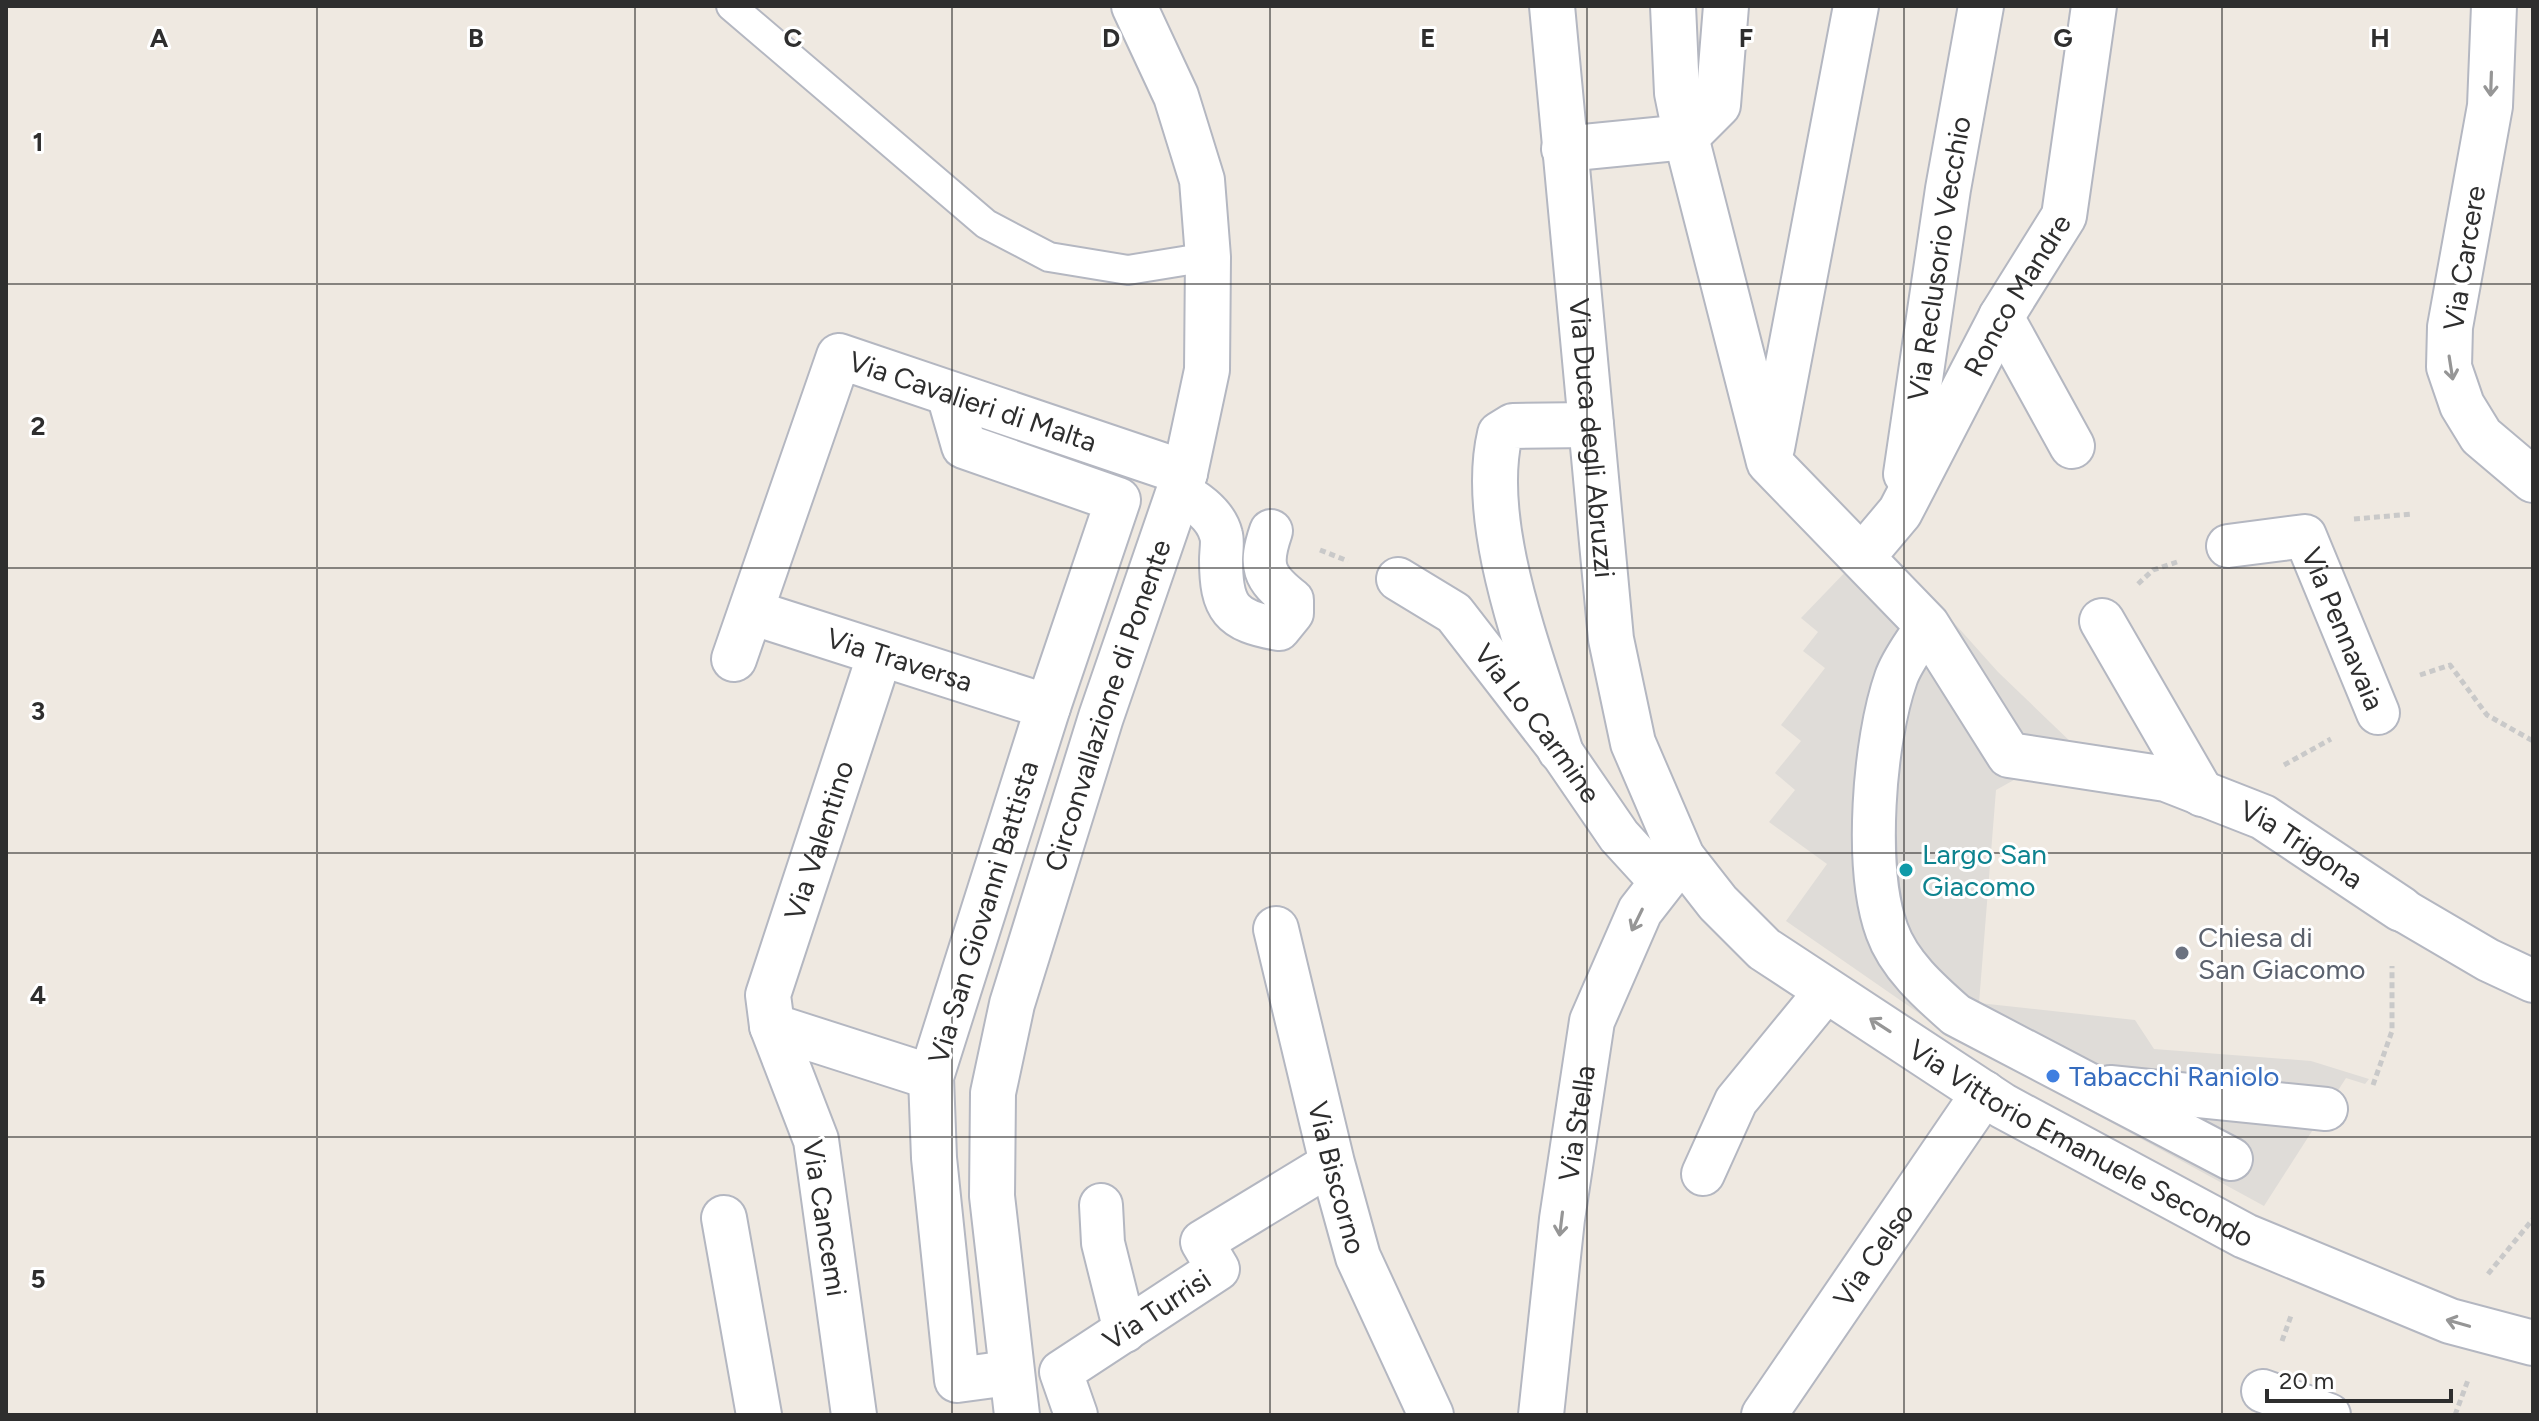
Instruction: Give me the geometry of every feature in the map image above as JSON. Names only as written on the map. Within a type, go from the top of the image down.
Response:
[{"type":"street","name":"Circonvallazione di Ponente","points":[[1013,1394],[992,1196],[993,1093],[1012,1004],[1101,717],[1182,482],[1207,370],[1208,257],[1202,180],[1176,96],[1134,6]]},
{"type":"street","name":"Via Duca degli Abruzzi","points":[[1552,6],[1611,639],[1633,743],[1672,870]]},
{"type":"street","points":[[1673,6],[1677,93],[1686,137],[1769,462]]},
{"type":"street","points":[[1564,149],[1686,137],[1718,105],[1726,6]]},
{"type":"street","points":[[1769,462],[1856,6]]},
{"type":"street","name":"Via Reclusorio Vecchio","points":[[1900,512],[1948,189],[1981,6]]},
{"type":"street","name":"Ronco Mandre","points":[[1863,556],[1900,512],[2001,317],[2064,216],[2094,6]]},
{"type":"street","name":"Via Carcere","points":[[2494,6],[2490,106],[2450,327],[2449,367],[2462,405],[2481,436],[2533,480]]},
{"type":"street","points":[[2001,317],[2072,446]]},
{"type":"street","name":"Via Cavalieri di Malta","points":[[734,659],[839,356],[1182,482]]},
{"type":"street","name":"Via San Giovanni Battista","points":[[949,394],[964,446],[1118,500],[1048,707],[931,1077],[934,1158],[957,1380],[1013,1394]]},
{"type":"street","points":[[1560,750],[1510,582],[1497,523],[1493,462],[1500,434],[1513,426],[1591,425]]},
{"type":"street","name":"Via Trigona","points":[[1769,462],[1927,625],[2009,755],[2166,779],[2263,817],[2401,909],[2488,960],[2533,981]]},
{"type":"street","points":[[1182,482],[1221,534],[1221,592],[1233,610],[1250,624],[1279,629],[1292,613],[1292,600],[1271,583],[1263,563],[1271,531]]},
{"type":"street","name":"Via Pennavaia","points":[[2228,546],[2305,536],[2373,702]]},
{"type":"street","name":"Via Lo Carmine","points":[[1398,579],[1454,613],[1560,750],[1619,836],[1672,870]]},
{"type":"street","name":"Via Traversa","points":[[751,612],[1048,707]]},
{"type":"street","points":[[2102,621],[2202,794]]},
{"type":"street","points":[[1927,625],[1896,675],[1881,744],[1875,888],[1887,934],[1920,983],[1956,1015],[2231,1159]]},
{"type":"street","name":"Via Valentino","points":[[772,1026],[768,995],[880,654]]},
{"type":"street","name":"Via Vittorio Emanuele Secondo","points":[[1672,870],[1718,903],[1764,949],[1984,1093],[2245,1236],[2450,1321],[2533,1343]]},
{"type":"street","name":"Via Stella","points":[[1541,1415],[1562,1219],[1592,1021],[1640,911],[1672,870]]},
{"type":"street","name":"Via Biscorno","points":[[1276,929],[1332,1163],[1358,1257],[1431,1415]]},
{"type":"street","points":[[1703,1174],[1736,1101],[1827,990]]},
{"type":"street","points":[[772,1026],[931,1077]]},
{"type":"street","name":"Via Cancemi","points":[[772,1026],[816,1140],[854,1415]]},
{"type":"street","points":[[2089,1085],[2326,1109]]},
{"type":"street","name":"Via Celso","points":[[1764,1415],[1984,1093]]},
{"type":"street","name":"Via Turrisi","points":[[1076,1415],[1061,1372],[1218,1269],[1202,1242],[1332,1163]]},
{"type":"street","points":[[1101,1205],[1103,1243],[1125,1331]]},
{"type":"street","points":[[724,1218],[759,1415]]},
{"type":"street","points":[[2263,1391],[2329,1415]]},
{"type":"lane","points":[[731,6],[986,224],[1049,257],[1128,270],[1208,257]]},
{"type":"path","points":[[1271,531],[1398,579]]},
{"type":"path","points":[[2102,621],[2153,570],[2228,546]]},
{"type":"path","points":[[2373,702],[2450,665],[2487,715],[2533,741]]},
{"type":"path","name":"Via Pennavaia","points":[[2273,771],[2373,702]]},
{"type":"path","points":[[2450,1321],[2533,1219]]},
{"type":"path","points":[[2263,1391],[2311,1263]]},
{"type":"shaded area","name":"Largo San Giacomo","points":[[1878,538],[1998,672],[2075,746],[1996,790],[1979,1003],[2135,1020],[2154,1049],[2311,1061],[2369,1079],[2365,1084],[2346,1078],[2264,1206],[1949,1034],[1786,921],[1827,864],[1769,822],[1795,790],[1775,773],[1801,741],[1781,725],[1825,668],[1803,651],[1818,632],[1801,618]]},
{"type":"place","name":"Largo San Giacomo","points":[[1906,870]]},
{"type":"place","name":"Chiesa di San Giacomo","points":[[2182,953]]},
{"type":"place","name":"Tabacchi Raniolo","points":[[2053,1076]]}]
